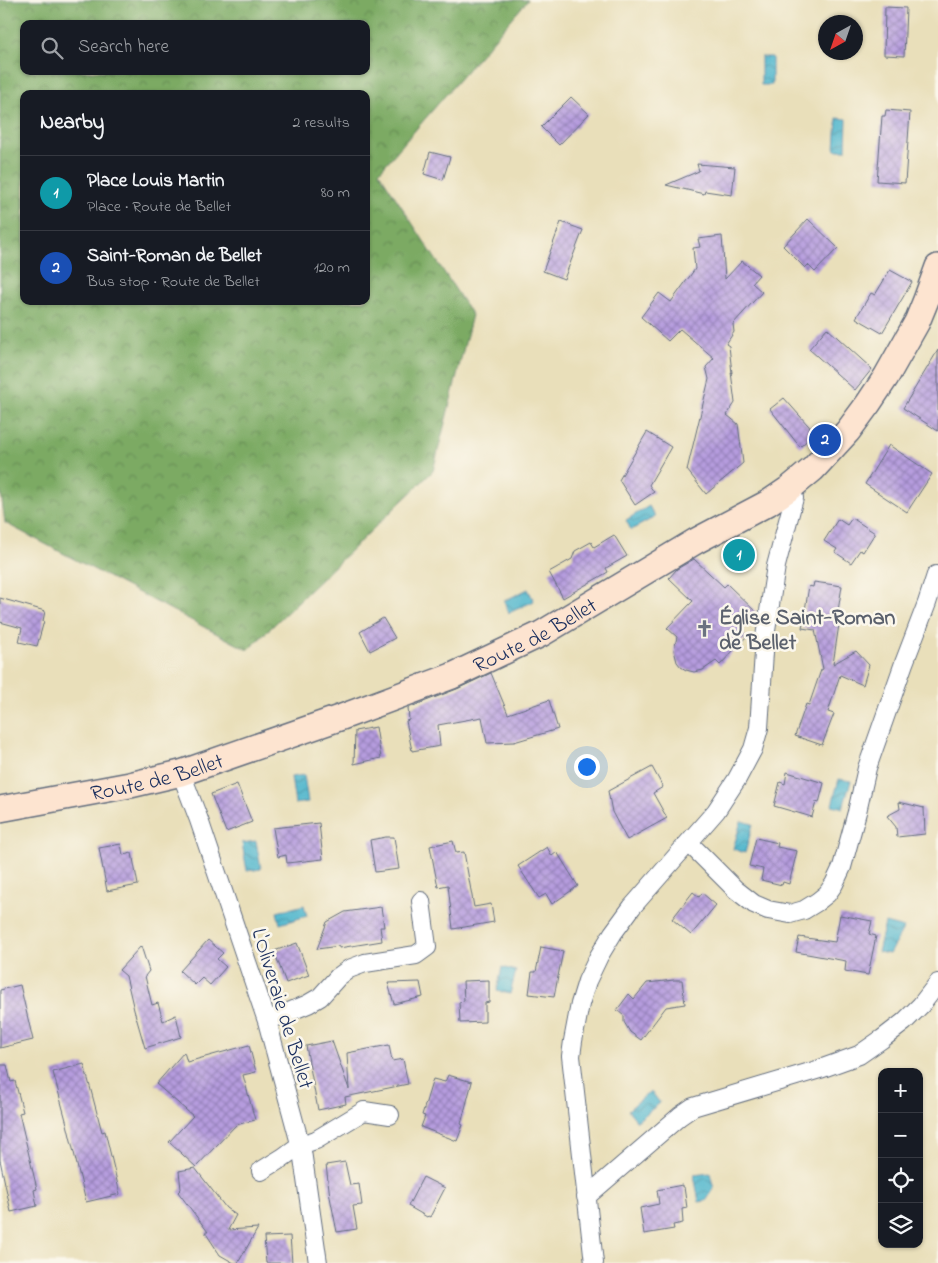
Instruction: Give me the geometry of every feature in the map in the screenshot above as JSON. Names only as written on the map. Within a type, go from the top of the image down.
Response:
[{"type":"main road","name":"Route de Bellet","points":[[0,809],[130,785],[181,773],[342,717],[452,676],[541,634],[696,541],[768,503],[813,469],[848,431],[868,404],[886,377],[917,322],[938,267]]},
{"type":"street","points":[[594,1263],[571,1056],[580,1004],[587,981],[613,933],[632,907],[716,811],[737,779],[753,749],[761,709],[765,637],[774,574],[794,498],[790,488]]},
{"type":"street","points":[[689,843],[736,890],[754,904],[768,910],[790,914],[804,910],[818,902],[826,894],[834,884],[842,867],[867,768],[936,575]]},
{"type":"street","name":"L'Oliveraie de Bellet","points":[[181,773],[199,820],[267,1021],[300,1145],[318,1263]]},
{"type":"street","points":[[267,1021],[320,997],[338,977],[349,969],[365,963],[416,956],[427,947],[421,901]]},
{"type":"street","points":[[586,1197],[693,1107],[820,1069],[859,1055],[904,1022],[921,1005],[938,983]]},
{"type":"street","points":[[261,1171],[300,1145],[316,1140],[364,1111],[390,1114]]},
{"type":"green space","points":[[0,0],[528,0],[379,172],[472,315],[433,471],[248,650],[5,523],[0,486]]},
{"type":"water","points":[[761,57],[772,57],[772,85],[761,85]]},
{"type":"water","points":[[837,118],[847,119],[846,150],[835,150]]},
{"type":"water","points":[[649,506],[655,517],[631,530],[626,520]]},
{"type":"water","points":[[528,589],[534,601],[509,613],[504,601]]},
{"type":"water","points":[[304,775],[308,802],[295,804],[291,777]]},
{"type":"water","points":[[839,779],[851,781],[843,808],[832,805]]},
{"type":"water","points":[[741,821],[753,824],[745,853],[733,849]]},
{"type":"water","points":[[256,841],[261,869],[247,871],[242,843]]},
{"type":"water","points":[[304,905],[307,916],[280,924],[277,912]]},
{"type":"water","points":[[885,923],[904,928],[889,954],[878,952]]},
{"type":"water","points":[[502,967],[516,971],[510,994],[497,991]]},
{"type":"water","points":[[651,1091],[660,1103],[637,1121],[628,1110]]},
{"type":"water","points":[[710,1173],[714,1189],[706,1201],[699,1202],[694,1175]]},
{"type":"building","points":[[885,7],[906,8],[904,56],[884,55]]},
{"type":"building","points":[[571,97],[589,114],[559,145],[541,127]]},
{"type":"building","points":[[886,110],[910,112],[905,183],[877,181],[882,116],[885,116]]},
{"type":"building","points":[[430,152],[450,157],[443,180],[424,174]]},
{"type":"building","points":[[697,164],[735,167],[732,195],[705,191],[704,194],[666,185],[699,171]]},
{"type":"building","points":[[808,219],[838,248],[815,272],[808,265],[805,268],[783,246]]},
{"type":"building","points":[[561,222],[583,230],[564,279],[543,271]]},
{"type":"building","points":[[722,236],[725,279],[742,261],[759,275],[752,283],[762,292],[733,324],[734,332],[726,344],[729,346],[735,403],[727,415],[738,424],[743,463],[706,494],[687,470],[709,379],[706,367],[714,358],[680,329],[668,341],[641,317],[659,293],[671,302],[695,269],[693,248],[700,247],[698,239]]},
{"type":"building","points":[[890,270],[912,282],[882,333],[856,318],[871,293],[875,295]]},
{"type":"building","points":[[827,328],[872,369],[855,390],[809,349]]},
{"type":"building","points":[[938,350],[938,431],[903,408]]},
{"type":"building","points":[[784,398],[815,433],[800,447],[770,409]]},
{"type":"building","points":[[647,432],[671,447],[649,485],[654,492],[635,505],[619,480]]},
{"type":"building","points":[[889,445],[932,474],[907,512],[865,484]]},
{"type":"building","points":[[852,518],[875,533],[863,552],[860,550],[851,563],[835,552],[837,549],[824,541],[838,519],[847,525]]},
{"type":"building","points":[[614,535],[627,556],[606,568],[608,572],[563,598],[549,572],[572,559],[575,551],[591,542],[594,547]]},
{"type":"building","name":"Église Saint-Roman de Bellet","points":[[694,559],[724,587],[727,584],[757,613],[740,631],[746,637],[720,665],[716,661],[703,670],[694,672],[686,670],[677,662],[674,650],[677,637],[667,628],[693,601],[669,578],[677,569]]},
{"type":"building","points":[[814,582],[842,586],[837,617],[840,618],[833,664],[856,651],[869,665],[863,685],[840,675],[828,712],[834,714],[822,745],[795,736],[806,704],[809,705],[821,670],[823,669],[815,630],[802,628],[809,586],[813,587]]},
{"type":"building","points":[[0,598],[45,611],[37,646],[19,642],[22,628],[0,622]]},
{"type":"building","points":[[383,618],[395,638],[370,651],[360,632]]},
{"type":"building","points":[[491,673],[508,714],[549,700],[558,729],[514,742],[487,743],[482,717],[438,725],[440,746],[412,751],[406,721],[409,720],[408,708],[457,689]]},
{"type":"building","points":[[376,727],[381,758],[354,764],[355,731]]},
{"type":"building","points":[[652,767],[663,787],[653,793],[667,818],[627,840],[612,812],[608,791]]},
{"type":"building","points":[[787,772],[824,783],[819,803],[816,802],[812,817],[774,806],[780,782],[785,784]]},
{"type":"building","points":[[237,784],[252,822],[226,832],[211,794]]},
{"type":"building","points":[[899,802],[924,808],[925,834],[897,837],[896,827],[887,816],[900,809]]},
{"type":"building","points":[[319,823],[323,859],[287,863],[286,855],[278,857],[273,828]]},
{"type":"building","points":[[394,837],[399,869],[375,872],[370,840]]},
{"type":"building","points":[[756,838],[778,843],[777,847],[797,851],[789,884],[783,882],[782,885],[761,880],[763,869],[749,866]]},
{"type":"building","points":[[453,841],[456,853],[464,852],[474,907],[491,904],[494,922],[453,929],[448,885],[438,887],[430,846]]},
{"type":"building","points":[[121,844],[123,855],[132,853],[138,885],[107,891],[99,848]]},
{"type":"building","points":[[547,847],[552,856],[557,852],[578,886],[552,904],[546,894],[539,898],[518,866]]},
{"type":"building","points":[[693,892],[699,897],[702,893],[716,905],[691,935],[672,919]]},
{"type":"building","points":[[381,907],[384,927],[380,927],[382,941],[339,948],[339,946],[317,949],[327,922],[345,912]]},
{"type":"building","points":[[840,915],[872,921],[869,934],[876,936],[868,975],[845,971],[846,961],[796,952],[799,937],[835,942]]},
{"type":"building","points":[[208,940],[223,953],[217,959],[226,967],[210,985],[202,978],[195,985],[180,971]]},
{"type":"building","points":[[297,943],[309,975],[286,983],[274,951]]},
{"type":"building","points":[[141,946],[149,971],[145,976],[152,1005],[158,1003],[163,1021],[176,1015],[181,1037],[145,1048],[126,976],[119,970]]},
{"type":"building","points":[[541,947],[563,951],[554,997],[529,994],[532,972],[536,972]]},
{"type":"building","points":[[489,980],[489,1002],[485,1003],[485,1022],[460,1023],[459,1002],[464,1001],[463,981]]},
{"type":"building","points":[[682,980],[685,1004],[666,1007],[641,1040],[630,1032],[624,1022],[624,1016],[617,1010],[629,994],[634,999],[647,983]]},
{"type":"building","points":[[420,982],[423,997],[394,1004],[388,983]]},
{"type":"building","points":[[20,985],[33,1040],[0,1048],[0,990]]},
{"type":"building","points":[[332,1041],[349,1089],[347,1053],[389,1045],[392,1061],[403,1059],[408,1084],[345,1097],[346,1104],[318,1110],[306,1046]]},
{"type":"building","points":[[249,1045],[256,1072],[243,1075],[255,1120],[236,1125],[196,1167],[169,1142],[193,1116],[156,1084],[184,1052],[187,1062]]},
{"type":"building","points":[[84,1064],[102,1132],[105,1131],[120,1194],[86,1202],[53,1072]]},
{"type":"building","points":[[0,1065],[7,1065],[11,1082],[15,1081],[23,1112],[19,1113],[37,1189],[34,1190],[37,1206],[11,1212],[0,1160]]},
{"type":"building","points":[[448,1075],[472,1082],[461,1124],[463,1125],[457,1141],[421,1127],[425,1116],[422,1115],[433,1079],[445,1082]]},
{"type":"building","points":[[345,1162],[350,1185],[359,1184],[362,1205],[353,1206],[357,1229],[337,1232],[326,1165]]},
{"type":"building","points":[[195,1168],[226,1208],[236,1215],[228,1230],[258,1228],[238,1263],[234,1263],[220,1255],[205,1232],[208,1232],[178,1192],[181,1189],[179,1171]]},
{"type":"building","points":[[423,1177],[445,1188],[430,1217],[408,1206]]},
{"type":"building","points":[[682,1185],[684,1187],[687,1208],[682,1209],[683,1223],[673,1225],[674,1229],[644,1234],[640,1208],[659,1204],[657,1190]]},
{"type":"building","points":[[290,1236],[292,1263],[266,1263],[264,1237]]},
{"type":"place","name":"Saint-Roman de Bellet","points":[[825,440]]},
{"type":"place","name":"Place Louis Martin","points":[[739,555]]},
{"type":"place","name":"Église Saint-Roman de Bellet","points":[[705,629]]}]
